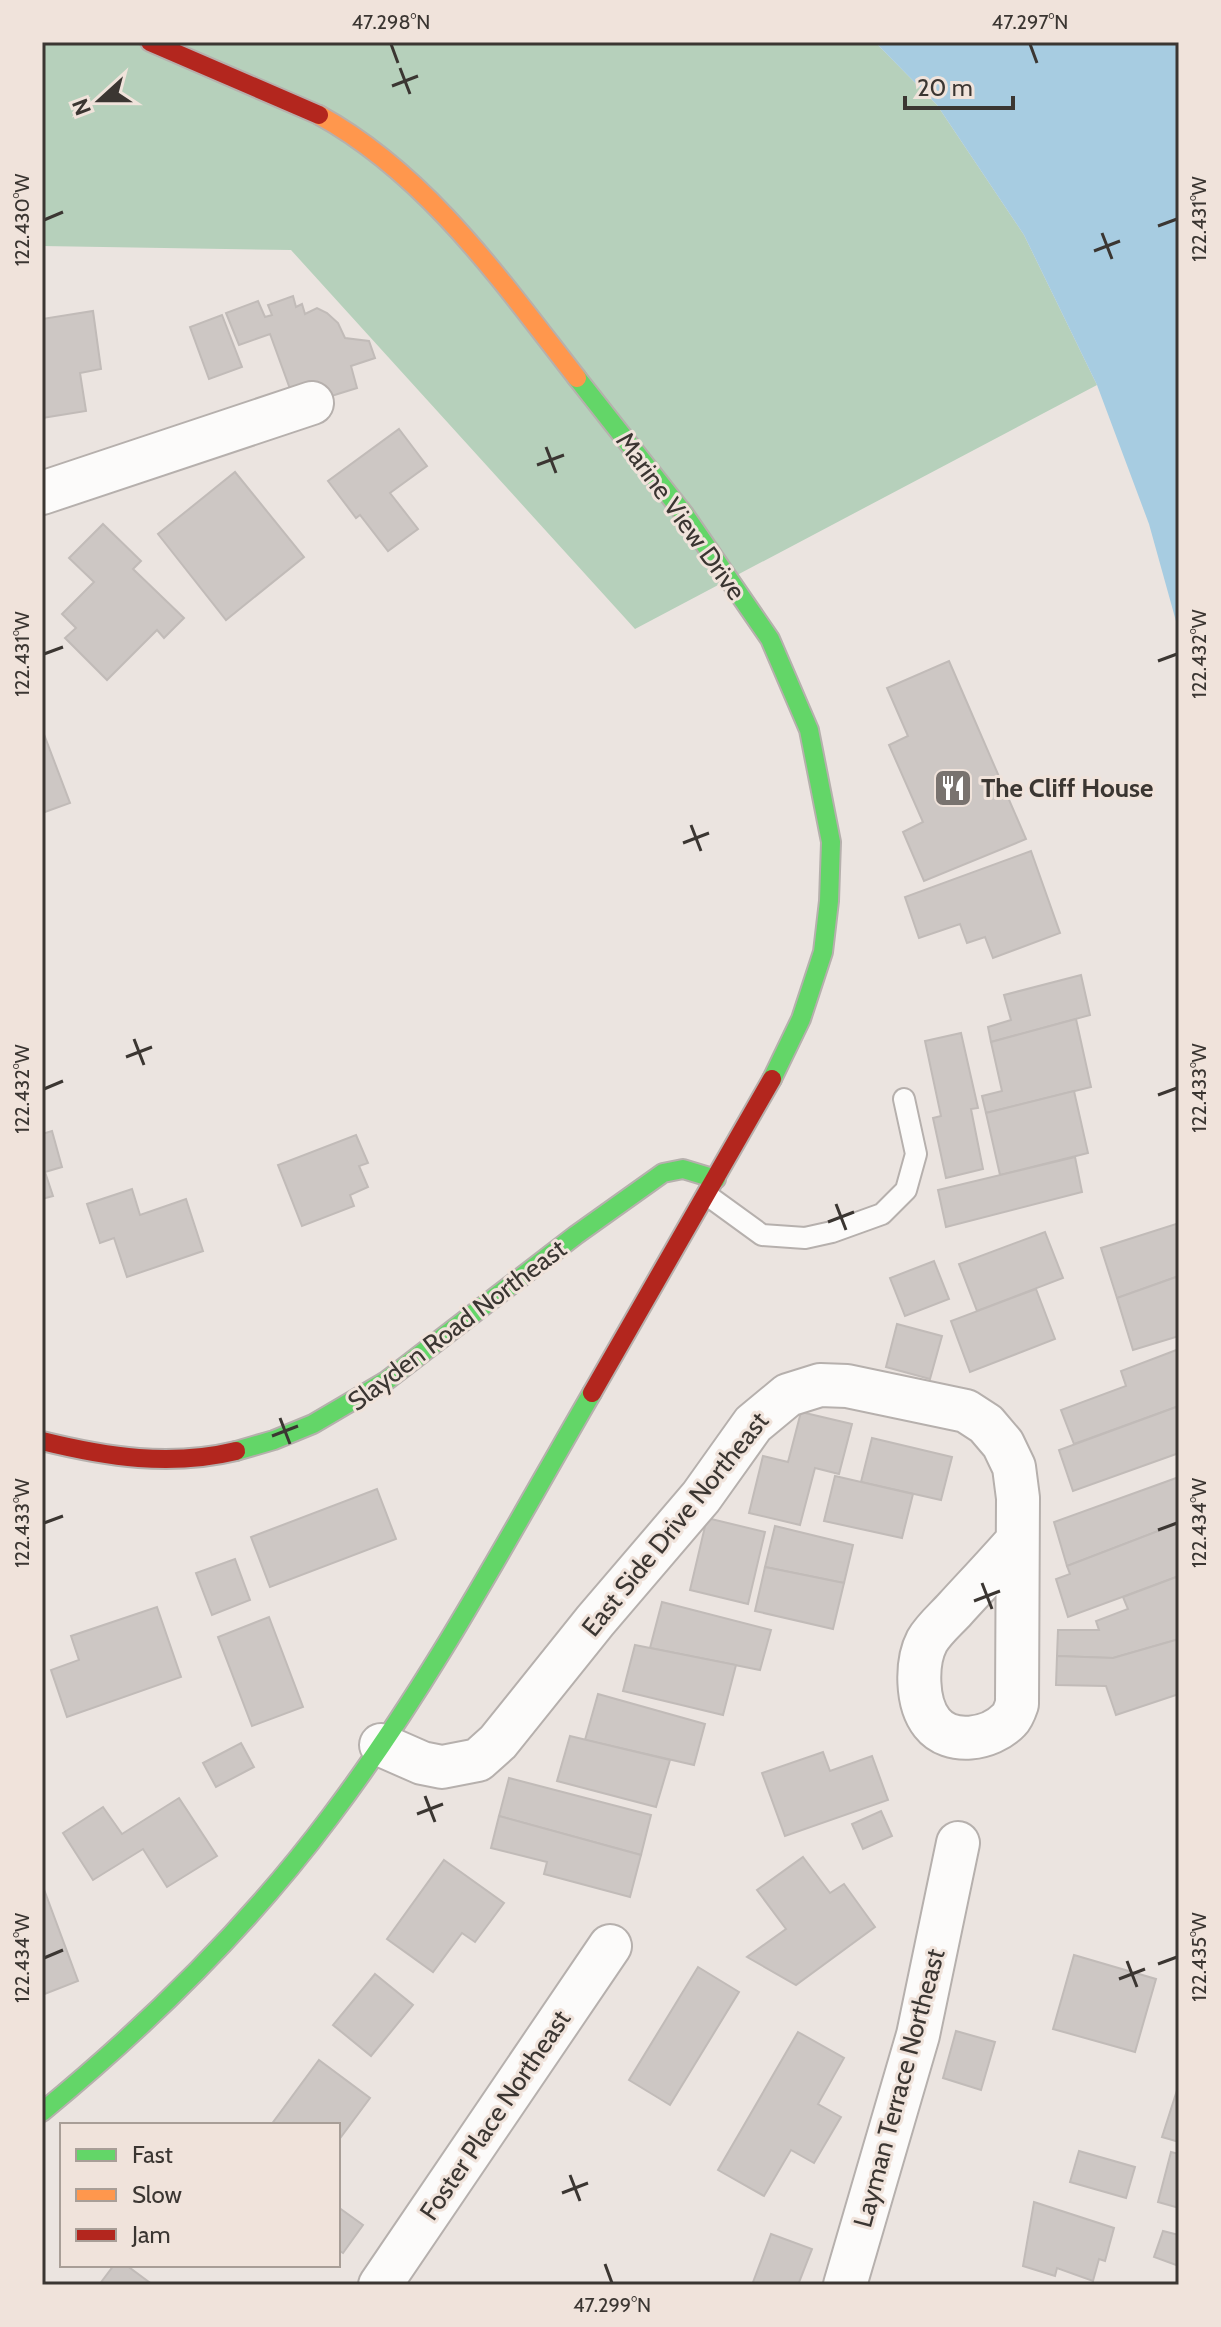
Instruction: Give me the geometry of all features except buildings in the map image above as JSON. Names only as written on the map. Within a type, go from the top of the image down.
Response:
[{"type":"main road","name":"Marine View Drive","points":[[150,42],[306,107],[340,126],[371,148],[443,214],[482,257],[684,514],[770,639],[809,730],[820,773],[831,842],[829,901],[823,952],[801,1019],[772,1079],[711,1187]]},
{"type":"main road","name":"Slayden Road Northeast","points":[[42,1441],[99,1455],[183,1460],[246,1450],[290,1436],[334,1416],[397,1375],[496,1296],[663,1173],[683,1169],[711,1187]]},
{"type":"main road","points":[[42,2112],[155,2014],[278,1883],[330,1816],[381,1745],[520,1517],[711,1187]]},
{"type":"street","points":[[42,493],[312,403]]},
{"type":"street","name":"East Side Drive Northeast","points":[[381,1745],[422,1763],[442,1767],[478,1760],[498,1742],[595,1621],[701,1497],[753,1424],[772,1405],[788,1395],[820,1385],[847,1386],[966,1411],[995,1434],[1014,1467],[1018,1498],[1017,1541]]},
{"type":"street","name":"Layman Terrace Northeast","points":[[845,2285],[918,2035],[958,1843]]},
{"type":"street","name":"Foster Place Northeast","points":[[380,2285],[610,1946]]},
{"type":"lane","points":[[711,1187],[762,1235],[805,1238],[882,1214],[906,1190],[916,1154],[904,1099]]},
{"type":"green space","points":[[42,42],[875,42],[937,105],[1024,235],[1097,385],[635,629],[291,250],[42,246]]},
{"type":"water","points":[[875,42],[1179,42],[1179,632],[1149,524],[1097,385],[1024,235],[937,105]]},
{"type":"traffic: fast","points":[[577,378],[684,514],[770,639],[809,730],[831,842],[829,901],[823,952],[801,1019],[772,1079]]},
{"type":"traffic: fast","points":[[236,1451],[313,1424],[386,1381],[576,1235],[663,1173],[683,1169],[716,1179]]},
{"type":"traffic: fast","points":[[42,2112],[82,2079],[195,1973],[265,1898],[330,1817],[367,1767],[435,1663],[592,1393]]},
{"type":"traffic: slow","points":[[319,115],[395,168],[429,199],[491,268],[577,378]]},
{"type":"traffic: jam","points":[[150,42],[319,115]]},
{"type":"traffic: jam","points":[[592,1393],[772,1079]]},
{"type":"traffic: jam","points":[[42,1441],[90,1452],[139,1458],[187,1458],[236,1451]]},
{"type":"place","name":"The Cliff House","points":[[953,788]]}]
